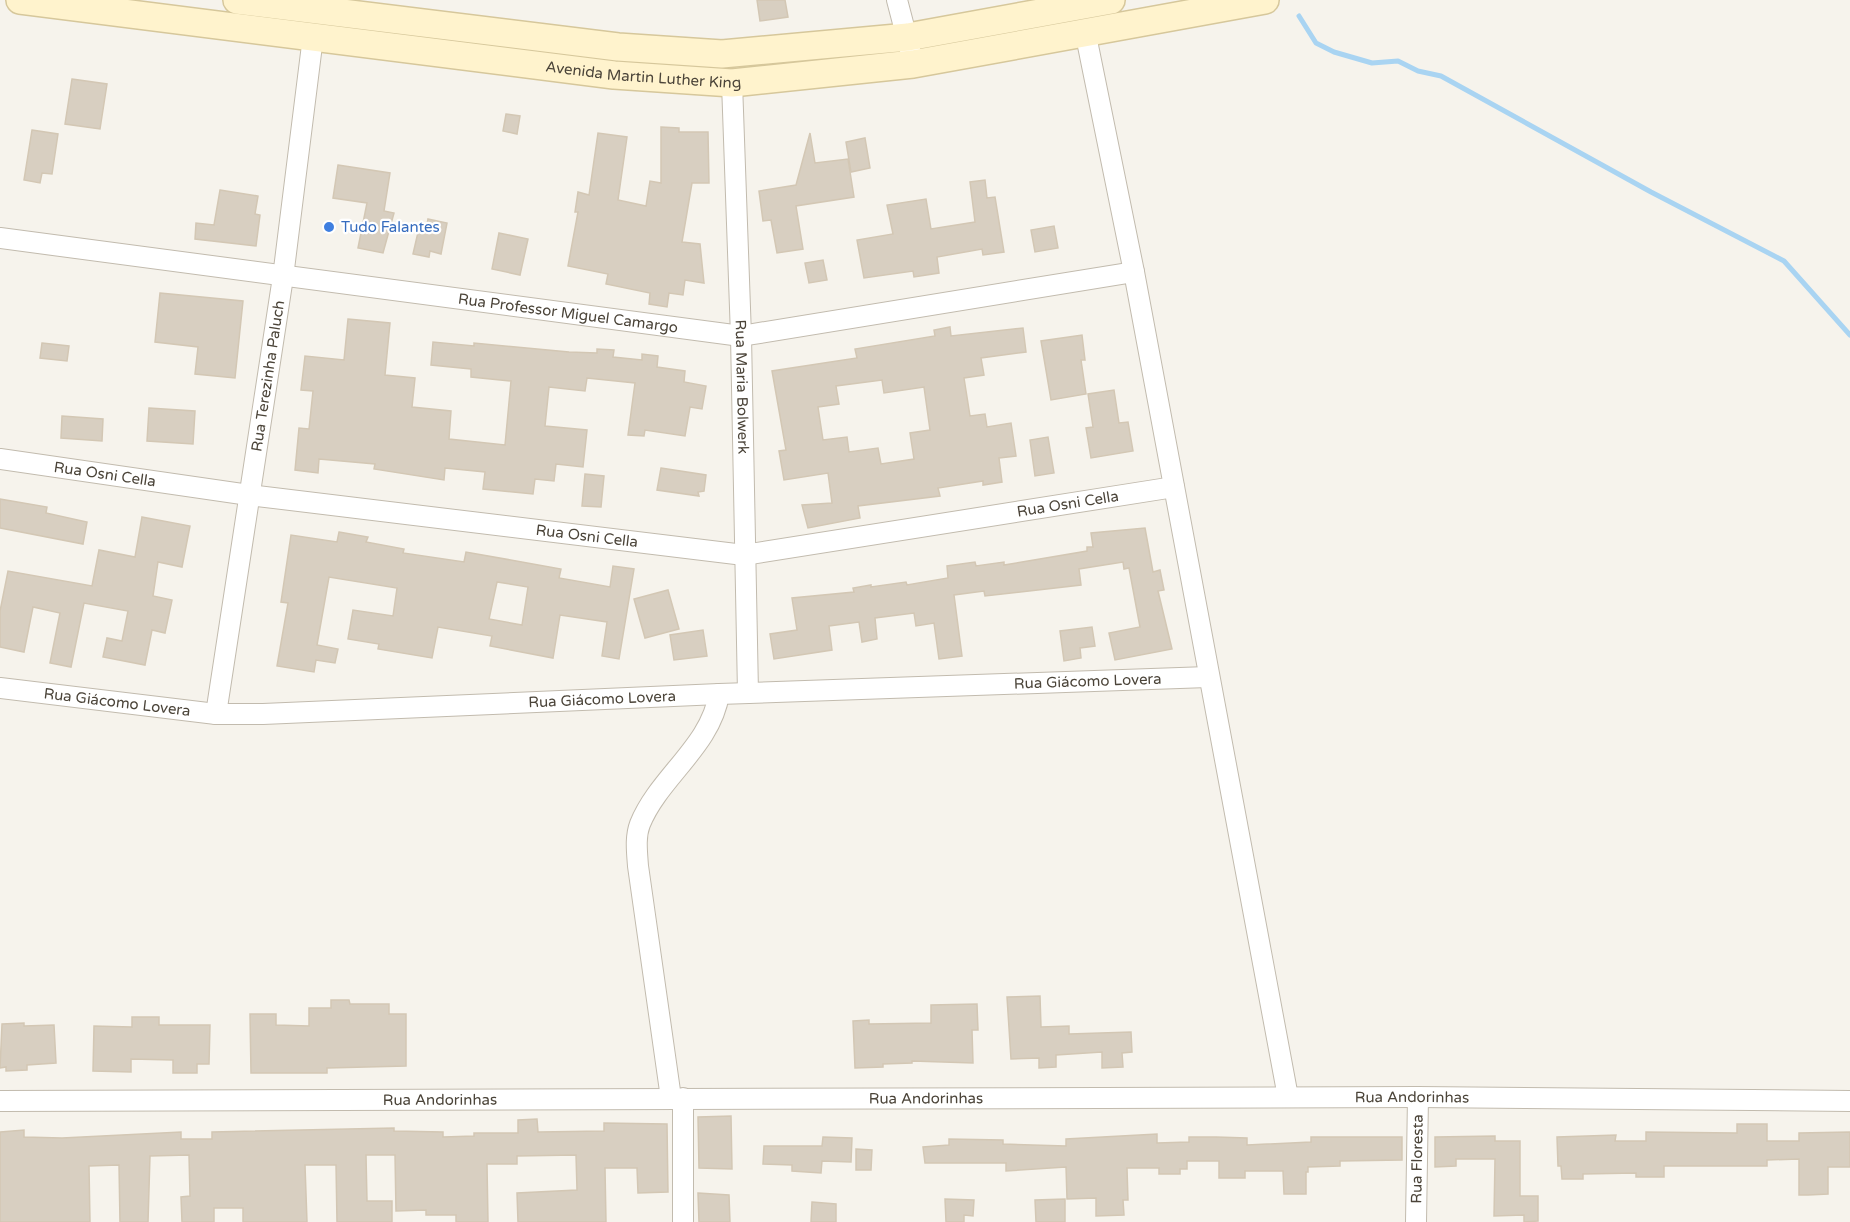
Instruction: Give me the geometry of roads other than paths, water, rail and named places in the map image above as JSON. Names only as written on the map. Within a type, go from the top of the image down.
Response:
[{"type":"main road","name":"Avenida Martin Luther King","points":[[20,0],[614,75],[732,82],[913,64],[1265,0]]},
{"type":"main road","name":"Avenida Martin Luther King","points":[[237,0],[618,47],[722,54],[908,37],[1111,0]]},
{"type":"main road","points":[[614,75],[618,47]]},
{"type":"street","points":[[897,0],[913,64]]},
{"type":"street","points":[[1085,31],[1134,272],[1288,1097]]},
{"type":"street","name":"Rua Terezinha Paluch","points":[[216,714],[283,277],[313,37]]},
{"type":"street","name":"Rua Maria Bolwerk","points":[[732,82],[741,336],[748,693]]},
{"type":"street","name":"Rua Professor Miguel Camargo","points":[[0,238],[741,336],[1134,272]]},
{"type":"street","name":"Rua Osni Cella","points":[[0,459],[249,495],[744,555],[1174,487]]},
{"type":"street","name":"Rua Giácomo Lovera","points":[[0,688],[216,714],[1208,677]]},
{"type":"street","points":[[683,1222],[677,1098],[638,866],[637,837],[648,810],[711,724],[719,694]]},
{"type":"street","name":"Rua Andorinhas","points":[[0,1101],[1288,1097],[1850,1101]]},
{"type":"street","name":"Rua Floresta","points":[[1416,1222],[1418,1097]]},
{"type":"waterway","points":[[1299,16],[1316,43],[1334,52],[1372,63],[1398,61],[1418,71],[1441,76],[1651,192],[1784,261],[1850,335]]},
{"type":"place","name":"Tudo Falantes","points":[[329,227]]}]
